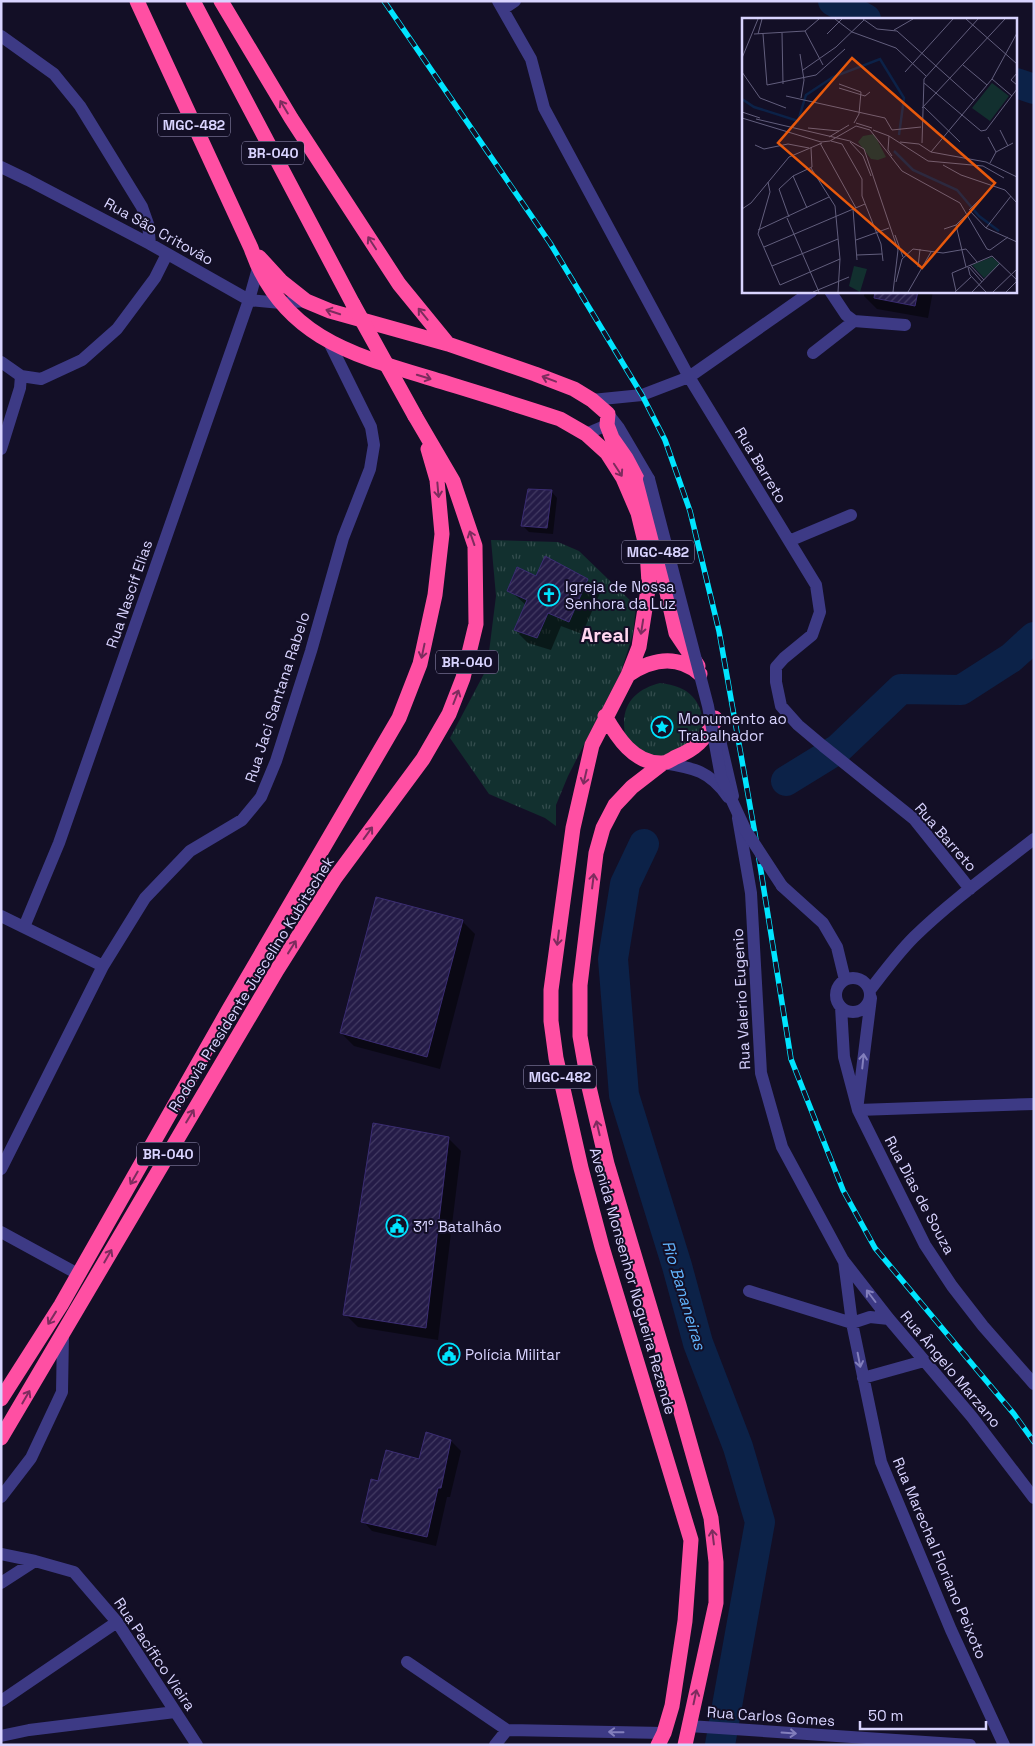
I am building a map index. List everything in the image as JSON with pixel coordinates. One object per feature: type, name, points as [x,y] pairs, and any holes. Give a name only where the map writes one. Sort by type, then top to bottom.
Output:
[{"type":"highway","name":"MGC-482","points":[[137,1],[251,248],[258,268],[281,303],[303,324],[329,342],[375,362],[552,416],[586,434]]},
{"type":"highway","name":"Rodovia Presidente Juscelino Kubitschek","points":[[1,1438],[276,970],[335,878],[423,759],[449,714],[463,678],[476,624],[475,546],[453,480],[418,421],[354,304],[193,1]]},
{"type":"highway","points":[[221,1],[291,118],[399,284],[448,344]]},
{"type":"highway","name":"MGC-482","points":[[251,248],[282,282],[306,301],[330,311],[448,344],[574,389],[592,400],[607,419],[612,438],[626,458],[645,494],[676,632],[707,680],[715,721],[697,746],[663,763]]},
{"type":"highway","points":[[375,362],[370,354],[369,345],[377,330],[385,326]]},
{"type":"highway","name":"Rodovia Presidente Juscelino Kubitschek","points":[[1,1399],[78,1274],[398,718],[410,692],[420,664],[435,595],[442,534],[437,480],[418,421]]},
{"type":"highway","name":"Avenida Monsenhor Nogueira Rezende","points":[[586,434],[607,453],[623,478],[638,513],[647,550],[649,583],[639,647],[628,675],[592,744],[573,828],[552,990],[551,1022],[556,1058],[581,1168],[602,1247],[691,1540],[685,1621],[672,1706],[664,1741]]},
{"type":"highway","points":[[628,675],[642,665],[659,661],[677,662],[694,669],[707,680]]},
{"type":"highway","points":[[605,716],[617,737],[630,751],[647,761],[663,763]]},
{"type":"highway","name":"Avenida Monsenhor Nogueira Rezende","points":[[663,763],[632,787],[615,805],[603,828],[596,853],[580,985],[580,1036],[589,1087],[607,1164],[711,1518],[716,1562],[716,1602],[696,1727],[685,1745]]},
{"type":"highway","points":[[581,1168],[607,1164]]},
{"type":"highway","points":[[653,1412],[679,1405]]},
{"type":"street","points":[[501,5],[515,1]]},
{"type":"street","name":"Rua Barreto","points":[[501,5],[531,59],[544,108],[689,378],[816,585],[820,612],[812,635],[776,667],[776,682],[781,706],[798,725],[822,746],[914,820],[970,889]]},
{"type":"street","points":[[1,36],[54,74],[80,106],[142,207],[148,224],[150,244]]},
{"type":"street","name":"Rua São Critovão","points":[[1,167],[150,244],[249,300],[281,303],[306,301]]},
{"type":"street","points":[[1,362],[21,376],[40,379],[82,360],[117,330],[155,278],[167,254]]},
{"type":"street","name":"Rua Nascif Elias","points":[[24,927],[59,842],[249,300],[258,268]]},
{"type":"street","points":[[592,400],[642,395],[689,378],[811,292]]},
{"type":"street","points":[[831,292],[846,315],[854,321],[905,325]]},
{"type":"street","points":[[813,353],[854,321]]},
{"type":"street","name":"Rua Jaci Santana Rabelo","points":[[1,1169],[103,966],[145,898],[190,851],[242,820],[261,797],[276,761],[344,538],[370,469],[374,445],[371,427],[329,342]]},
{"type":"street","points":[[1,449],[20,388],[21,376]]},
{"type":"street","points":[[586,434],[607,419],[630,448],[649,478],[708,706],[722,777],[746,831],[782,886],[823,923],[837,947],[845,980]]},
{"type":"street","points":[[788,541],[851,515]]},
{"type":"street","name":"Rua Valerio Eugenio","points":[[715,721],[736,809],[751,893],[761,1073],[782,1147],[843,1260]]},
{"type":"street","name":"Rua Valerio Eugenio","points":[[663,763],[694,768],[708,776],[722,789],[736,809]]},
{"type":"street","points":[[1034,839],[944,910],[914,938],[870,994],[868,1005],[862,1010],[855,1013],[847,1012],[841,1007],[836,993],[839,985],[845,980],[852,978],[860,979],[866,983],[870,994],[858,1110],[1034,1104]]},
{"type":"street","points":[[1,916],[103,966]]},
{"type":"street","name":"Rua Dias de Souza","points":[[841,1007],[844,1058],[858,1110],[925,1245],[952,1286],[983,1326],[1034,1384]]},
{"type":"street","points":[[1,1232],[78,1274]]},
{"type":"street","name":"Rua Ângelo Marzano","points":[[843,1260],[889,1319],[972,1417],[1034,1498]]},
{"type":"street","name":"Rua Marechal Floriano Peixoto","points":[[843,1260],[852,1323],[881,1462],[951,1630],[1004,1745]]},
{"type":"street","points":[[749,1291],[852,1323],[870,1317],[889,1319]]},
{"type":"street","points":[[1,1497],[31,1458],[62,1392],[63,1334]]},
{"type":"street","points":[[863,1378],[924,1361]]},
{"type":"street","name":"Rua Pacífico Vieira","points":[[1,1554],[74,1572],[117,1622],[197,1745]]},
{"type":"street","points":[[1,1584],[35,1561]]},
{"type":"street","points":[[1,1701],[117,1622]]},
{"type":"street","points":[[407,1662],[507,1730],[664,1741]]},
{"type":"street","points":[[1,1736],[29,1730],[175,1712]]},
{"type":"street","name":"Rua Carlos Gomes","points":[[696,1727],[970,1745]]},
{"type":"street","points":[[495,1745],[507,1730]]},
{"type":"green space","points":[[491,540],[558,542],[579,551],[636,606],[633,634],[621,672],[568,776],[556,805],[556,826],[545,818],[489,794],[450,738],[487,668],[496,596]]},
{"type":"green space","points":[[660,683],[680,688],[694,698],[701,713],[703,734],[660,764],[628,742],[624,723],[627,708],[634,696],[646,688]]},
{"type":"building","points":[[875,292],[918,292],[915,306],[874,298]]},
{"type":"building","points":[[528,489],[552,490],[547,528],[521,526]]},
{"type":"building","name":"Igreja de Nossa Senhora da Luz","points":[[545,556],[588,579],[569,622],[548,613],[537,638],[514,630],[527,600],[507,591],[517,567],[536,576]]},
{"type":"building","points":[[376,897],[463,920],[427,1057],[340,1033]]},
{"type":"building","name":"31° Batalhão","points":[[373,1123],[449,1137],[426,1328],[343,1315]]},
{"type":"building","points":[[426,1432],[451,1440],[441,1488],[438,1488],[427,1537],[361,1522],[371,1479],[378,1481],[386,1450],[419,1459]]},
{"type":"waterway","points":[[833,1],[864,18]]},
{"type":"waterway","points":[[1018,84],[1034,89]]},
{"type":"waterway","points":[[786,781],[838,749],[901,689],[961,690],[1011,658],[1034,637]]},
{"type":"waterway","name":"Rio Bananeiras","points":[[644,844],[625,884],[613,959],[624,1095],[677,1266],[698,1343],[738,1447],[760,1522],[720,1745]]},
{"type":"railway","points":[[384,1],[550,243],[642,395],[665,440],[690,511],[719,631],[755,834],[791,1059],[843,1190],[875,1248],[1014,1414],[1034,1442]]},
{"type":"place","name":"Igreja de Nossa Senhora da Luz","points":[[549,595]]},
{"type":"place","name":"Monumento ao Trabalhador","points":[[662,727]]},
{"type":"place","name":"31° Batalhão","points":[[397,1226]]},
{"type":"place","name":"Polícia Militar","points":[[449,1354]]},
{"type":"district","name":"Areal","points":[[605,635]]}]
